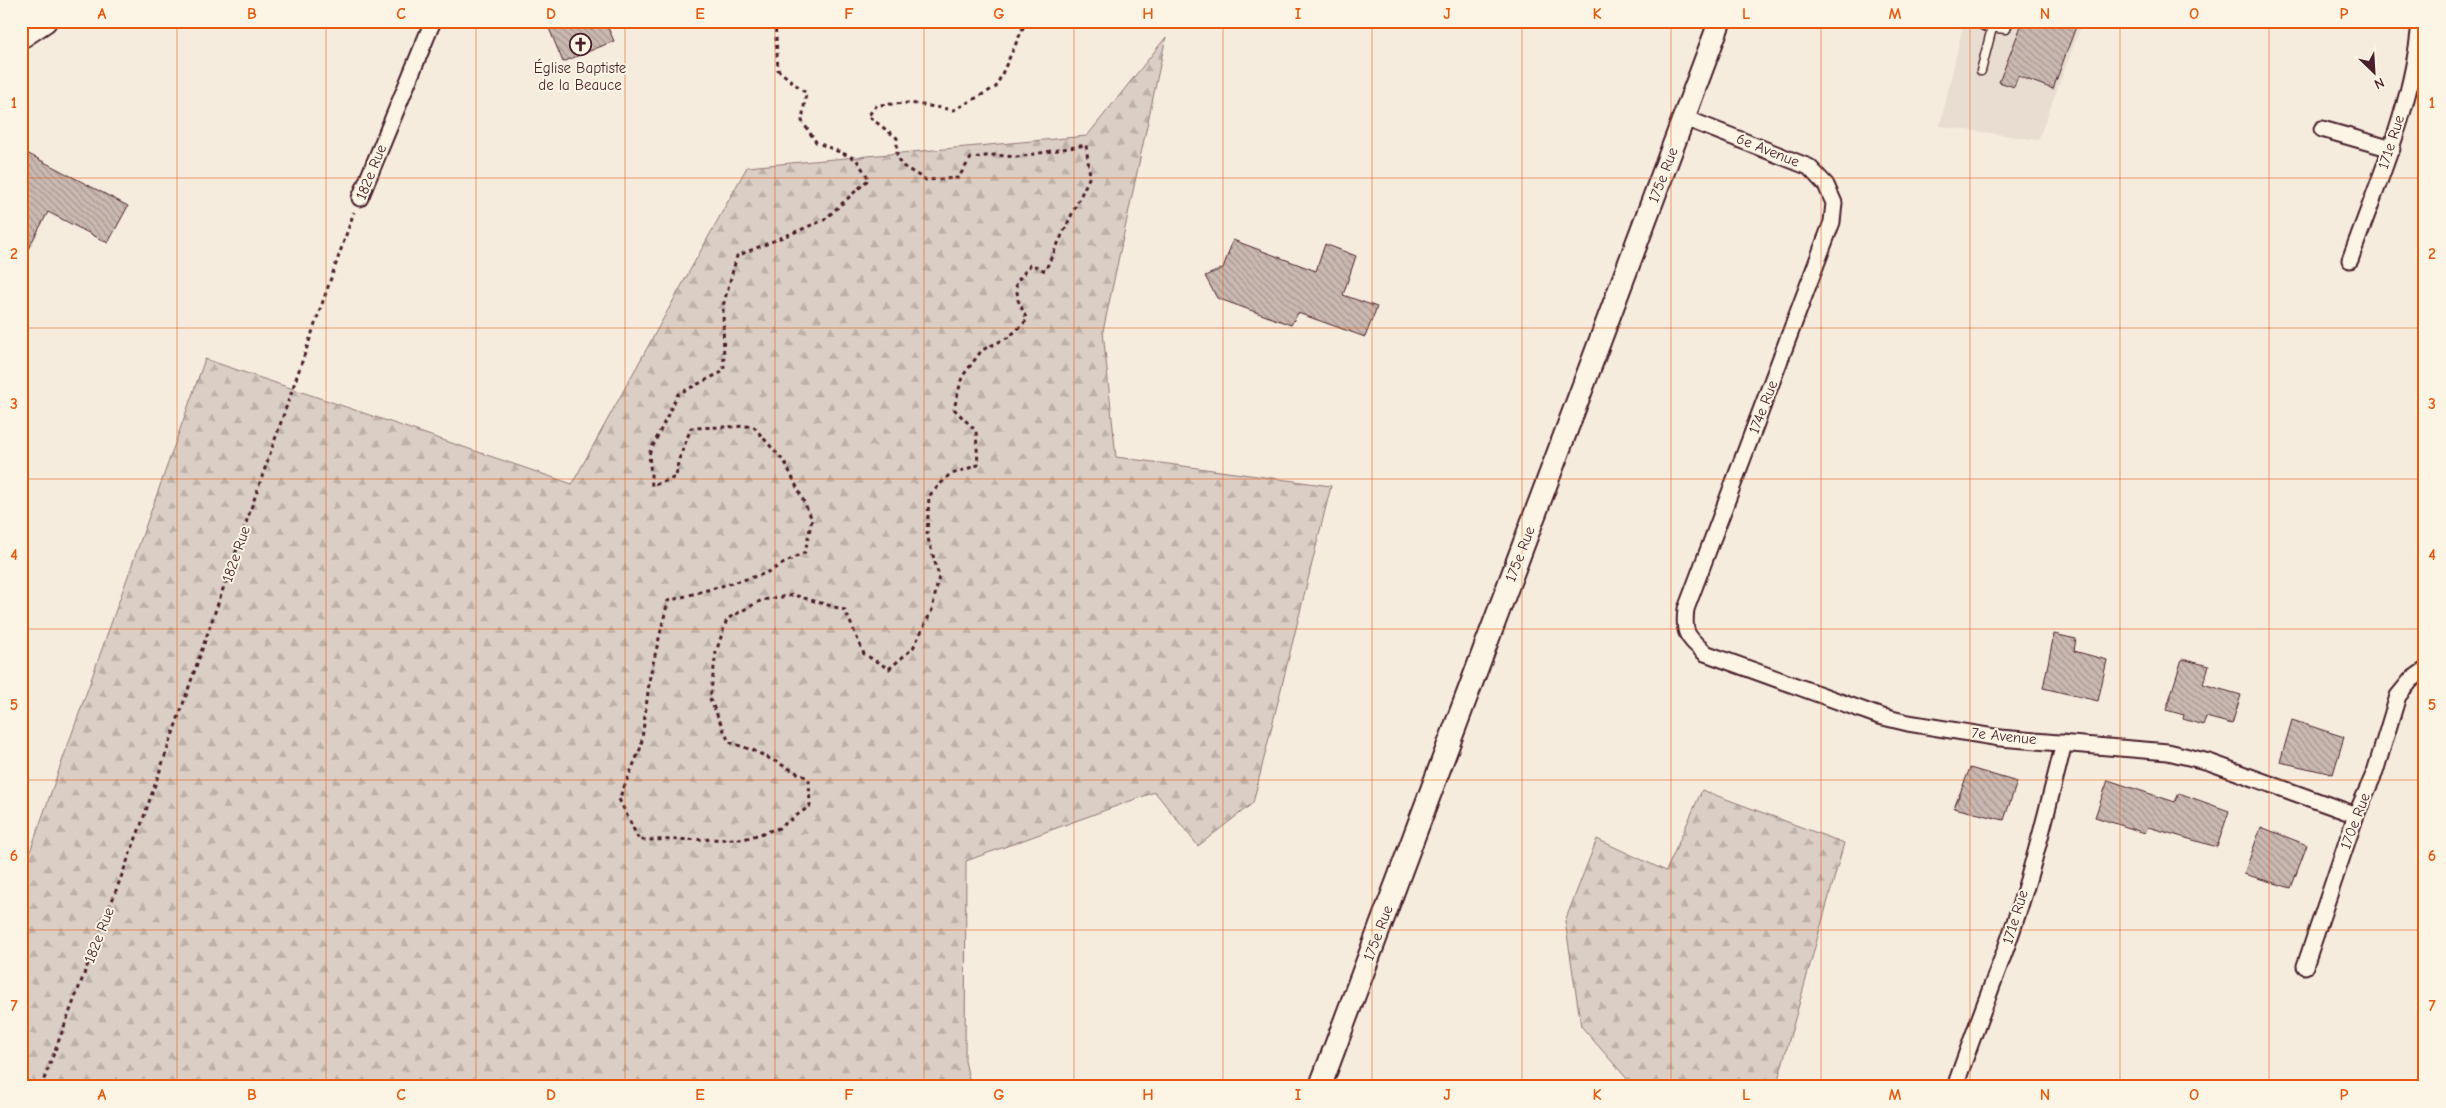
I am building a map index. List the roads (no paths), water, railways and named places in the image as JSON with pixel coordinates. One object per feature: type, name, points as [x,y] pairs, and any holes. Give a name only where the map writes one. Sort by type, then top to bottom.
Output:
[{"type":"main road","points":[[21,37],[46,21]]},
{"type":"street","name":"182e Rue","points":[[360,198],[433,21]]},
{"type":"street","name":"175e Rue","points":[[1320,1087],[1720,21]]},
{"type":"street","name":"171e Rue","points":[[2350,260],[2392,149],[2418,47],[2420,21]]},
{"type":"street","name":"6e Avenue","points":[[1685,118],[1809,167],[1826,185],[1834,203]]},
{"type":"street","points":[[2322,130],[2392,149]]},
{"type":"street","name":"174e Rue","points":[[1686,609],[1832,222],[1834,203]]},
{"type":"street","name":"7e Avenue","points":[[1686,609],[1684,627],[1692,641],[1705,652],[1879,716],[1908,723],[2000,738],[2168,752],[2209,762],[2356,815]]},
{"type":"street","name":"170e Rue","points":[[2305,966],[2356,815],[2375,772],[2398,696],[2411,680],[2425,670]]},
{"type":"street","name":"171e Rue","points":[[1955,1087],[1977,1021],[2006,946],[2046,816],[2064,743]]},
{"type":"lane","points":[[1974,21],[1992,28],[2006,29],[2009,21]]},
{"type":"lane","points":[[1981,72],[1992,28]]},
{"type":"place","name":"Église Baptiste de la Beauce","points":[[580,45]]}]
